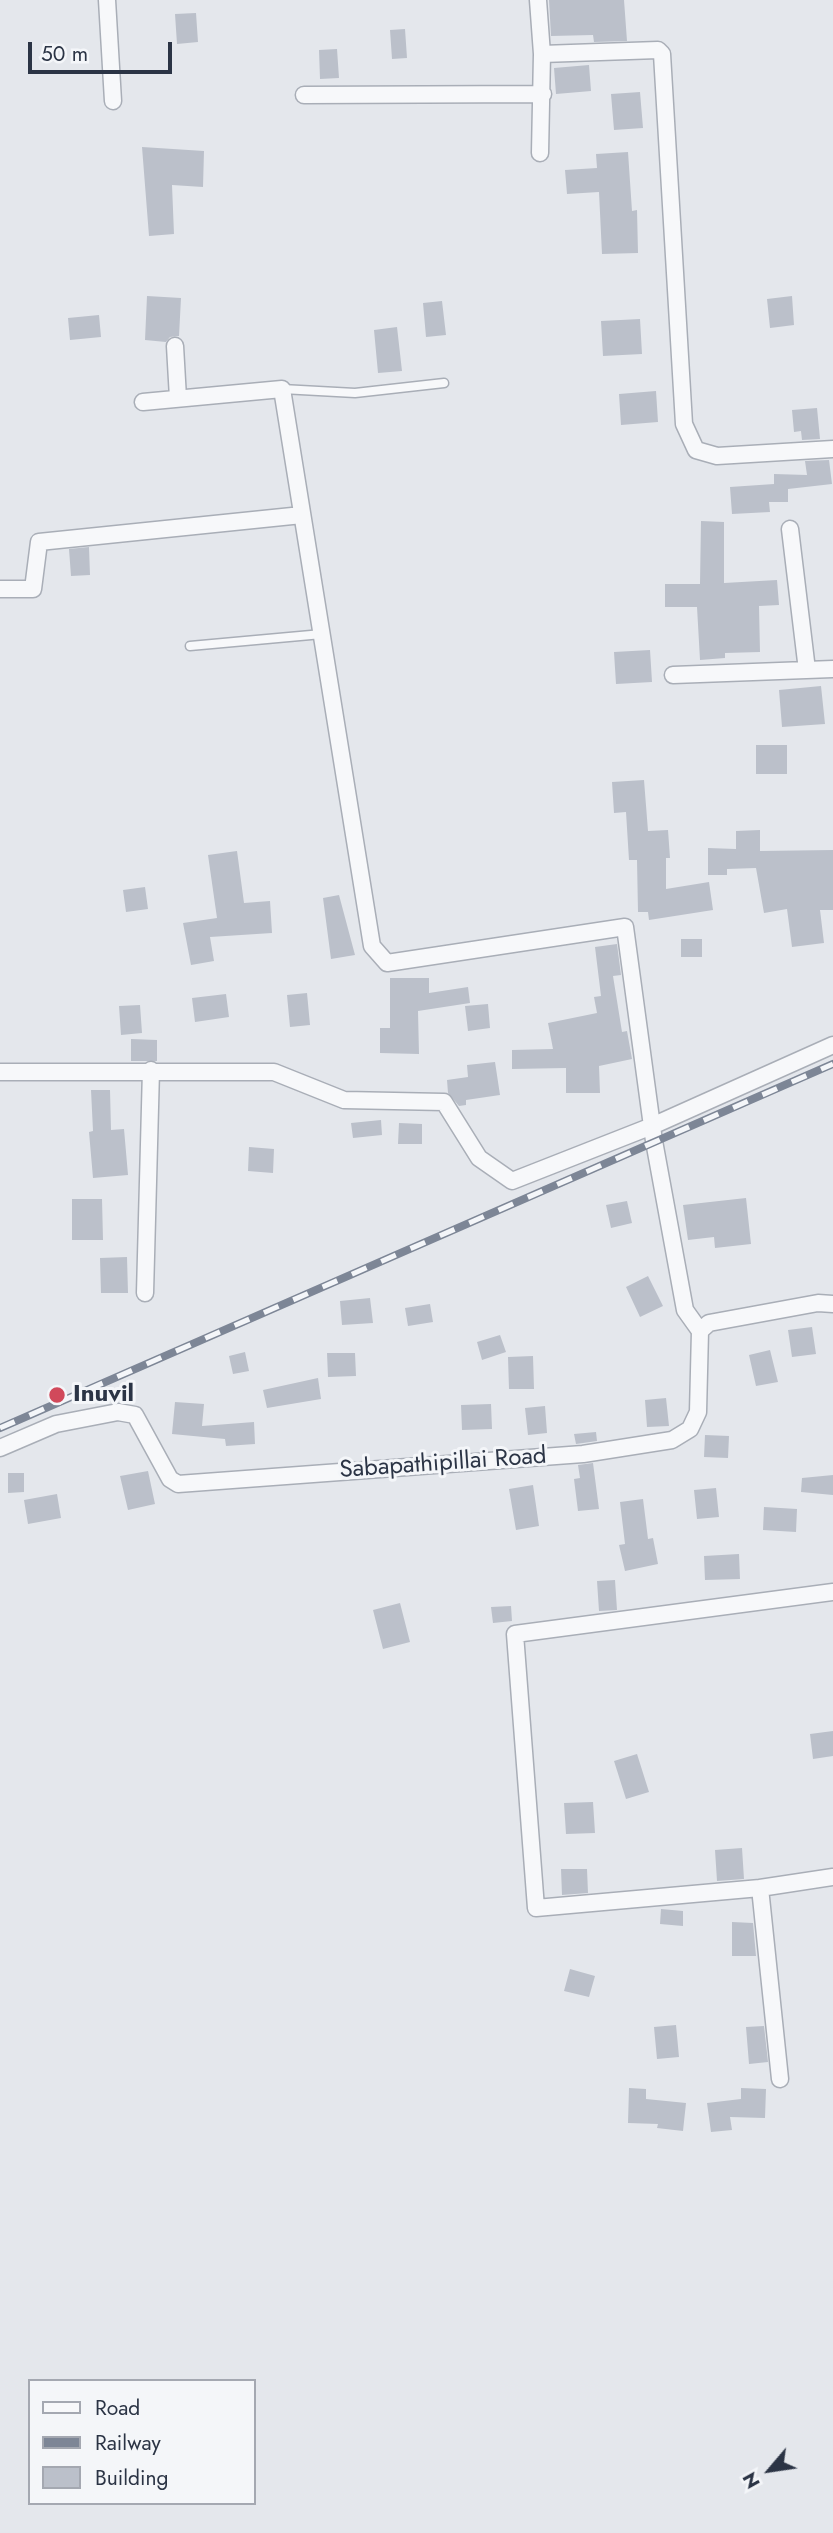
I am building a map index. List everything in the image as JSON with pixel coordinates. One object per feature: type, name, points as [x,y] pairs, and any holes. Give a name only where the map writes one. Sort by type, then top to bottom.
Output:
[{"type":"street","points":[[107,0],[113,101]]},
{"type":"street","points":[[538,0],[542,54],[540,153]]},
{"type":"street","points":[[542,54],[658,50],[662,54],[684,424],[696,450],[717,456],[833,449]]},
{"type":"street","points":[[304,95],[542,94]]},
{"type":"street","points":[[174,345],[178,398]]},
{"type":"street","points":[[143,402],[282,389],[372,946],[387,963],[625,927],[652,1126],[685,1310],[700,1331],[709,1324],[818,1303],[833,1304]]},
{"type":"street","points":[[0,589],[33,590],[39,542],[302,515]]},
{"type":"street","points":[[790,529],[807,670]]},
{"type":"street","points":[[673,675],[833,669]]},
{"type":"street","points":[[0,1072],[274,1072],[344,1100],[444,1102],[479,1158],[512,1181],[652,1126],[833,1045]]},
{"type":"street","points":[[145,1293],[151,1070]]},
{"type":"street","name":"Sabapathipillai Road","points":[[0,1448],[56,1424],[118,1412],[135,1415],[170,1479],[178,1485],[583,1454],[672,1440],[690,1429],[698,1412],[700,1331]]},
{"type":"street","points":[[833,1592],[515,1634],[536,1908],[760,1888],[833,1877]]},
{"type":"street","points":[[760,1888],[780,2079]]},
{"type":"lane","points":[[282,389],[355,393],[444,383]]},
{"type":"lane","points":[[190,646],[322,634]]},
{"type":"building","points":[[549,0],[624,0],[627,41],[594,42],[593,35],[551,36]]},
{"type":"building","points":[[196,13],[198,42],[177,44],[175,14]]},
{"type":"building","points":[[405,29],[407,58],[392,59],[390,30]]},
{"type":"building","points":[[337,49],[339,78],[320,79],[319,50]]},
{"type":"building","points":[[589,65],[591,91],[556,94],[554,68]]},
{"type":"building","points":[[640,92],[643,128],[614,130],[611,94]]},
{"type":"building","points":[[142,147],[204,151],[203,187],[172,185],[174,234],[149,236]]},
{"type":"building","points":[[628,152],[632,211],[637,210],[638,253],[602,254],[599,192],[567,194],[565,170],[597,168],[596,154]]},
{"type":"building","points":[[147,296],[181,298],[179,336],[170,337],[166,342],[145,340]]},
{"type":"building","points":[[792,296],[794,325],[770,328],[767,299]]},
{"type":"building","points":[[442,301],[446,335],[426,337],[423,303]]},
{"type":"building","points":[[99,315],[101,337],[70,340],[68,318]]},
{"type":"building","points":[[640,319],[642,354],[603,356],[601,321]]},
{"type":"building","points":[[397,327],[402,371],[378,373],[374,330]]},
{"type":"building","points":[[656,391],[658,422],[621,425],[619,394]]},
{"type":"building","points":[[817,408],[820,439],[802,440],[801,431],[794,432],[792,410]]},
{"type":"building","points":[[829,460],[832,484],[788,489],[788,502],[769,502],[770,512],[732,514],[730,487],[774,484],[774,474],[807,475],[805,461]]},
{"type":"building","points":[[701,521],[724,522],[724,583],[777,580],[779,605],[759,606],[760,652],[725,653],[725,658],[700,660],[697,607],[665,607],[665,584],[700,584]]},
{"type":"building","points":[[89,547],[90,575],[71,576],[69,549]]},
{"type":"building","points":[[650,650],[652,682],[616,684],[614,652]]},
{"type":"building","points":[[821,686],[825,724],[782,727],[779,690]]},
{"type":"building","points":[[756,745],[787,745],[787,774],[756,774]]},
{"type":"building","points":[[644,780],[648,831],[668,830],[670,858],[666,858],[666,889],[709,882],[713,910],[649,920],[648,912],[638,912],[637,860],[629,860],[626,812],[614,813],[612,782]]},
{"type":"building","points":[[760,830],[760,851],[833,850],[833,910],[820,910],[824,943],[792,947],[787,909],[764,913],[756,868],[727,869],[727,875],[708,875],[708,848],[736,849],[736,831]]},
{"type":"building","points":[[237,851],[244,903],[270,901],[272,933],[210,937],[214,961],[191,965],[183,923],[217,918],[208,855]]},
{"type":"building","points":[[145,887],[148,909],[126,912],[123,890]]},
{"type":"building","points":[[339,895],[355,955],[331,959],[323,898]]},
{"type":"building","points":[[681,939],[702,939],[702,957],[681,957]]},
{"type":"building","points":[[617,944],[621,975],[613,976],[622,1032],[627,1031],[632,1059],[599,1066],[600,1093],[566,1093],[566,1068],[512,1069],[512,1050],[553,1049],[548,1023],[597,1013],[594,997],[601,996],[595,947]]},
{"type":"building","points":[[390,978],[429,978],[429,993],[468,987],[470,1003],[418,1011],[419,1054],[380,1053],[380,1028],[390,1028]]},
{"type":"building","points":[[307,993],[310,1025],[290,1027],[287,995]]},
{"type":"building","points":[[226,994],[229,1017],[195,1022],[192,998]]},
{"type":"building","points":[[488,1004],[490,1028],[468,1031],[465,1006]]},
{"type":"building","points":[[140,1005],[142,1033],[121,1035],[119,1006]]},
{"type":"building","points":[[131,1039],[157,1040],[157,1061],[131,1061]]},
{"type":"building","points":[[495,1062],[500,1095],[466,1100],[466,1105],[459,1106],[448,1093],[447,1080],[468,1077],[467,1065]]},
{"type":"building","points":[[91,1090],[110,1090],[111,1130],[124,1129],[128,1175],[93,1178],[89,1132],[93,1131]]},
{"type":"building","points":[[381,1120],[382,1135],[353,1138],[351,1123]]},
{"type":"building","points":[[399,1123],[422,1124],[422,1144],[398,1144]]},
{"type":"building","points":[[249,1147],[274,1149],[273,1173],[248,1171]]},
{"type":"building","points":[[746,1198],[751,1244],[715,1248],[714,1237],[688,1240],[683,1205]]},
{"type":"building","points":[[72,1199],[102,1199],[103,1240],[72,1240]]},
{"type":"building","points":[[627,1201],[632,1223],[611,1228],[606,1205]]},
{"type":"building","points":[[127,1257],[128,1293],[101,1293],[100,1258]]},
{"type":"building","points":[[648,1276],[663,1306],[640,1317],[626,1287]]},
{"type":"building","points":[[370,1298],[373,1323],[342,1325],[340,1301]]},
{"type":"building","points":[[430,1304],[433,1322],[408,1326],[405,1308]]},
{"type":"building","points":[[812,1327],[816,1354],[792,1357],[788,1330]]},
{"type":"building","points":[[500,1335],[506,1352],[482,1360],[477,1342]]},
{"type":"building","points":[[770,1350],[778,1382],[756,1386],[749,1355]]},
{"type":"building","points":[[245,1352],[249,1371],[233,1374],[229,1356]]},
{"type":"building","points":[[327,1353],[355,1353],[356,1376],[328,1377]]},
{"type":"building","points":[[533,1356],[534,1389],[509,1389],[508,1357]]},
{"type":"building","points":[[318,1378],[321,1399],[267,1408],[263,1390]]},
{"type":"building","points":[[666,1398],[669,1426],[647,1427],[645,1400]]},
{"type":"building","points":[[175,1402],[204,1404],[202,1426],[254,1422],[255,1444],[226,1446],[225,1439],[172,1434]]},
{"type":"building","points":[[491,1404],[492,1429],[462,1430],[461,1405]]},
{"type":"building","points":[[545,1406],[547,1433],[528,1435],[525,1408]]},
{"type":"building","points":[[596,1432],[597,1441],[576,1444],[574,1434]]},
{"type":"building","points":[[705,1435],[729,1436],[728,1458],[704,1457]]},
{"type":"building","points":[[593,1463],[599,1509],[578,1511],[574,1479],[580,1478],[578,1465]]},
{"type":"building","points":[[148,1471],[155,1504],[128,1510],[120,1476]]},
{"type":"building","points":[[8,1473],[24,1473],[24,1492],[8,1493]]},
{"type":"building","points":[[833,1475],[833,1495],[801,1492],[802,1478]]},
{"type":"building","points":[[533,1485],[539,1526],[516,1530],[509,1489]]},
{"type":"building","points":[[716,1488],[719,1517],[697,1519],[694,1490]]},
{"type":"building","points":[[57,1494],[61,1518],[28,1524],[24,1500]]},
{"type":"building","points":[[643,1499],[648,1539],[653,1538],[658,1564],[625,1571],[619,1545],[625,1544],[620,1502]]},
{"type":"building","points":[[764,1507],[797,1509],[796,1532],[763,1530]]},
{"type":"building","points":[[739,1554],[740,1579],[705,1580],[704,1556]]},
{"type":"building","points":[[615,1580],[617,1610],[599,1611],[597,1581]]},
{"type":"building","points":[[400,1603],[410,1642],[383,1649],[373,1610]]},
{"type":"building","points":[[511,1606],[512,1621],[493,1623],[491,1607]]},
{"type":"building","points":[[833,1731],[833,1756],[813,1759],[810,1734]]},
{"type":"building","points":[[637,1754],[649,1792],[626,1799],[614,1761]]},
{"type":"building","points":[[593,1802],[595,1833],[566,1834],[564,1803]]},
{"type":"building","points":[[742,1848],[744,1879],[717,1881],[715,1850]]},
{"type":"building","points":[[561,1869],[587,1869],[588,1893],[562,1895]]},
{"type":"building","points":[[661,1909],[683,1911],[683,1926],[660,1924]]},
{"type":"building","points":[[732,1922],[753,1923],[756,1956],[732,1956]]},
{"type":"building","points":[[570,1969],[595,1976],[589,1997],[564,1991]]},
{"type":"building","points":[[676,2025],[679,2057],[657,2059],[654,2027]]},
{"type":"building","points":[[764,2026],[768,2062],[749,2064],[746,2027]]},
{"type":"building","points":[[629,2088],[646,2089],[646,2099],[686,2103],[683,2131],[657,2128],[658,2124],[628,2123]]},
{"type":"building","points":[[741,2088],[766,2089],[765,2118],[730,2117],[732,2130],[711,2132],[707,2103],[741,2099]]},
{"type":"railway","points":[[0,1428],[833,1064]]},
{"type":"place","name":"Inuvil","points":[[57,1395]]}]
